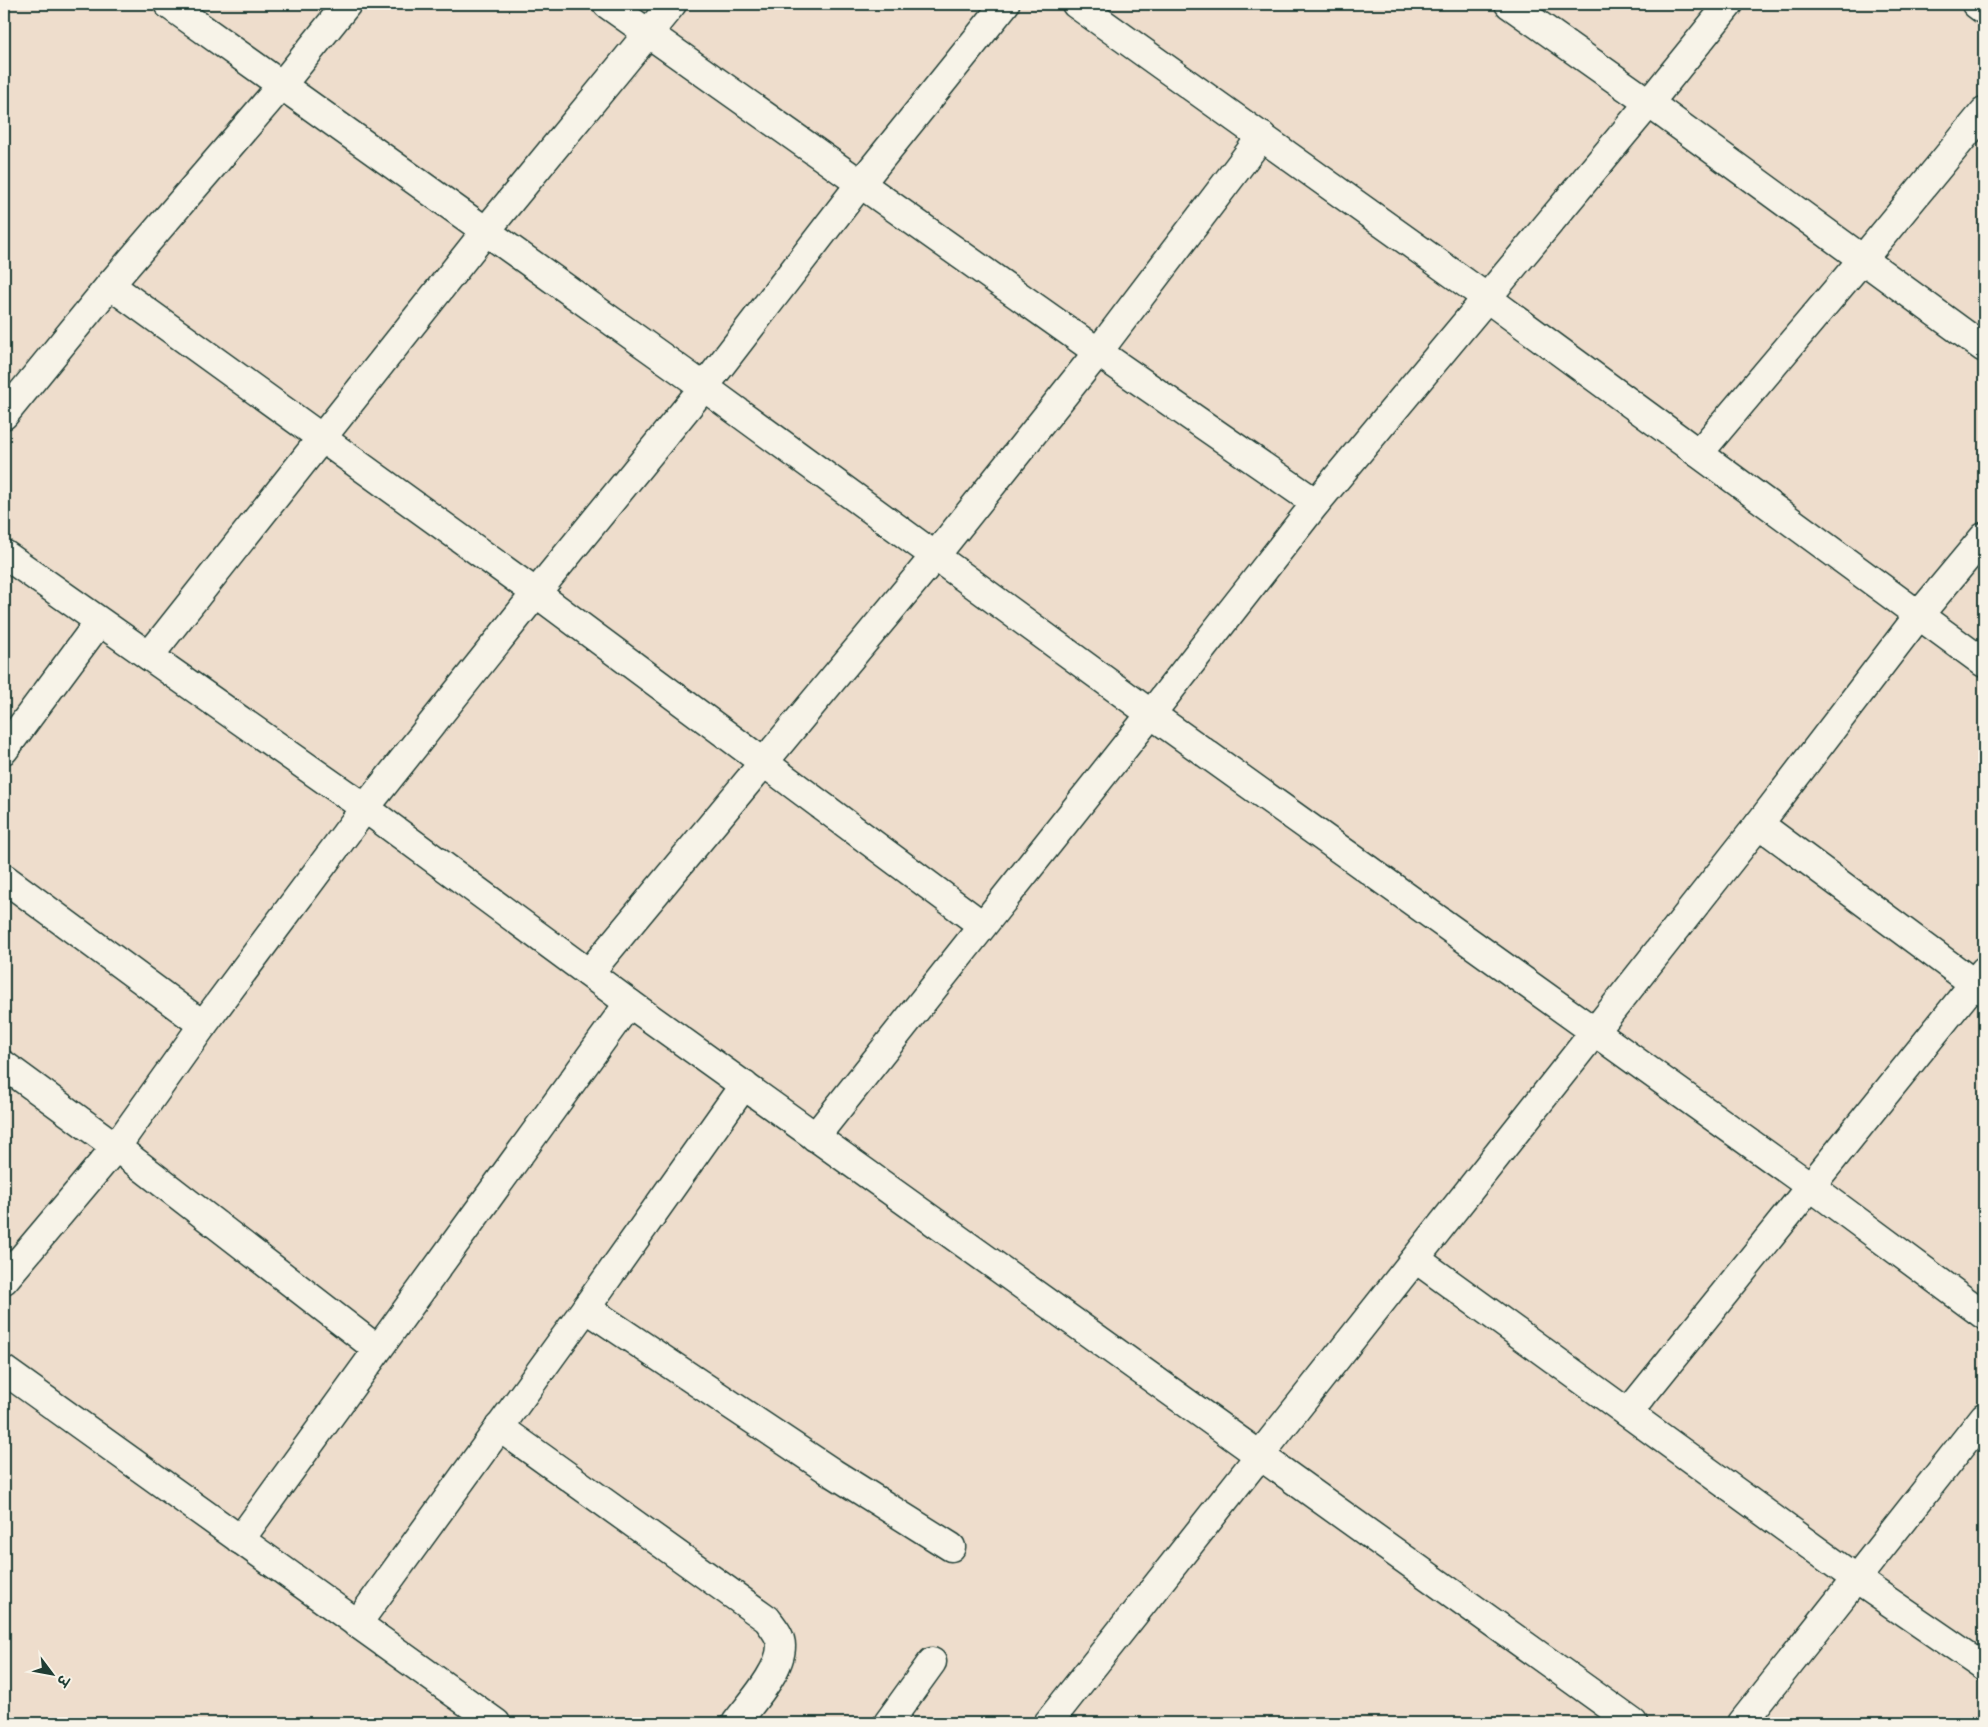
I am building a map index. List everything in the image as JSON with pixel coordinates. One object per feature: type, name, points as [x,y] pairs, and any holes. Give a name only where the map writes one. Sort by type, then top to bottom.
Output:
[{"type":"street","points":[[168,4],[704,387],[1151,714],[1810,1186],[1984,1315]]},
{"type":"street","points":[[4,415],[110,285],[281,86],[347,4]]},
{"type":"street","points":[[607,4],[1098,352],[1316,503]]},
{"type":"street","points":[[149,656],[321,437],[672,4]]},
{"type":"street","points":[[4,1280],[116,1147],[203,1025],[365,808],[704,387],[861,183],[1005,4]]},
{"type":"street","points":[[1076,4],[1487,298],[1984,663]]},
{"type":"street","points":[[1509,4],[1649,103],[1984,348]]},
{"type":"street","points":[[815,1137],[1316,503],[1649,103],[1728,4]]},
{"type":"street","points":[[1976,4],[1984,10]]},
{"type":"street","points":[[1699,452],[1862,260],[1984,112]]},
{"type":"street","points":[[588,972],[935,556],[1098,352],[1262,136]]},
{"type":"street","points":[[110,285],[536,594],[982,925]]},
{"type":"street","points":[[1048,1723],[1759,824],[1919,616],[1984,537]]},
{"type":"street","points":[[4,554],[98,622],[365,808],[744,1086],[1633,1723]]},
{"type":"street","points":[[4,750],[98,622]]},
{"type":"street","points":[[1628,1413],[1810,1186],[1981,981],[1759,824]]},
{"type":"street","points":[[4,878],[203,1025]]},
{"type":"street","points":[[240,1540],[629,1003]]},
{"type":"street","points":[[4,1064],[116,1147],[377,1349]]},
{"type":"street","points":[[357,1624],[744,1086]]},
{"type":"street","points":[[1416,1259],[1856,1579],[1984,1666]]},
{"type":"street","points":[[586,1308],[833,1473],[951,1547]]},
{"type":"street","points":[[4,1370],[496,1723]]},
{"type":"street","points":[[1742,1723],[1984,1417]]},
{"type":"street","points":[[499,1427],[767,1619],[776,1630],[781,1645],[779,1660],[770,1678],[736,1723]]},
{"type":"street","points":[[888,1723],[932,1662]]}]
